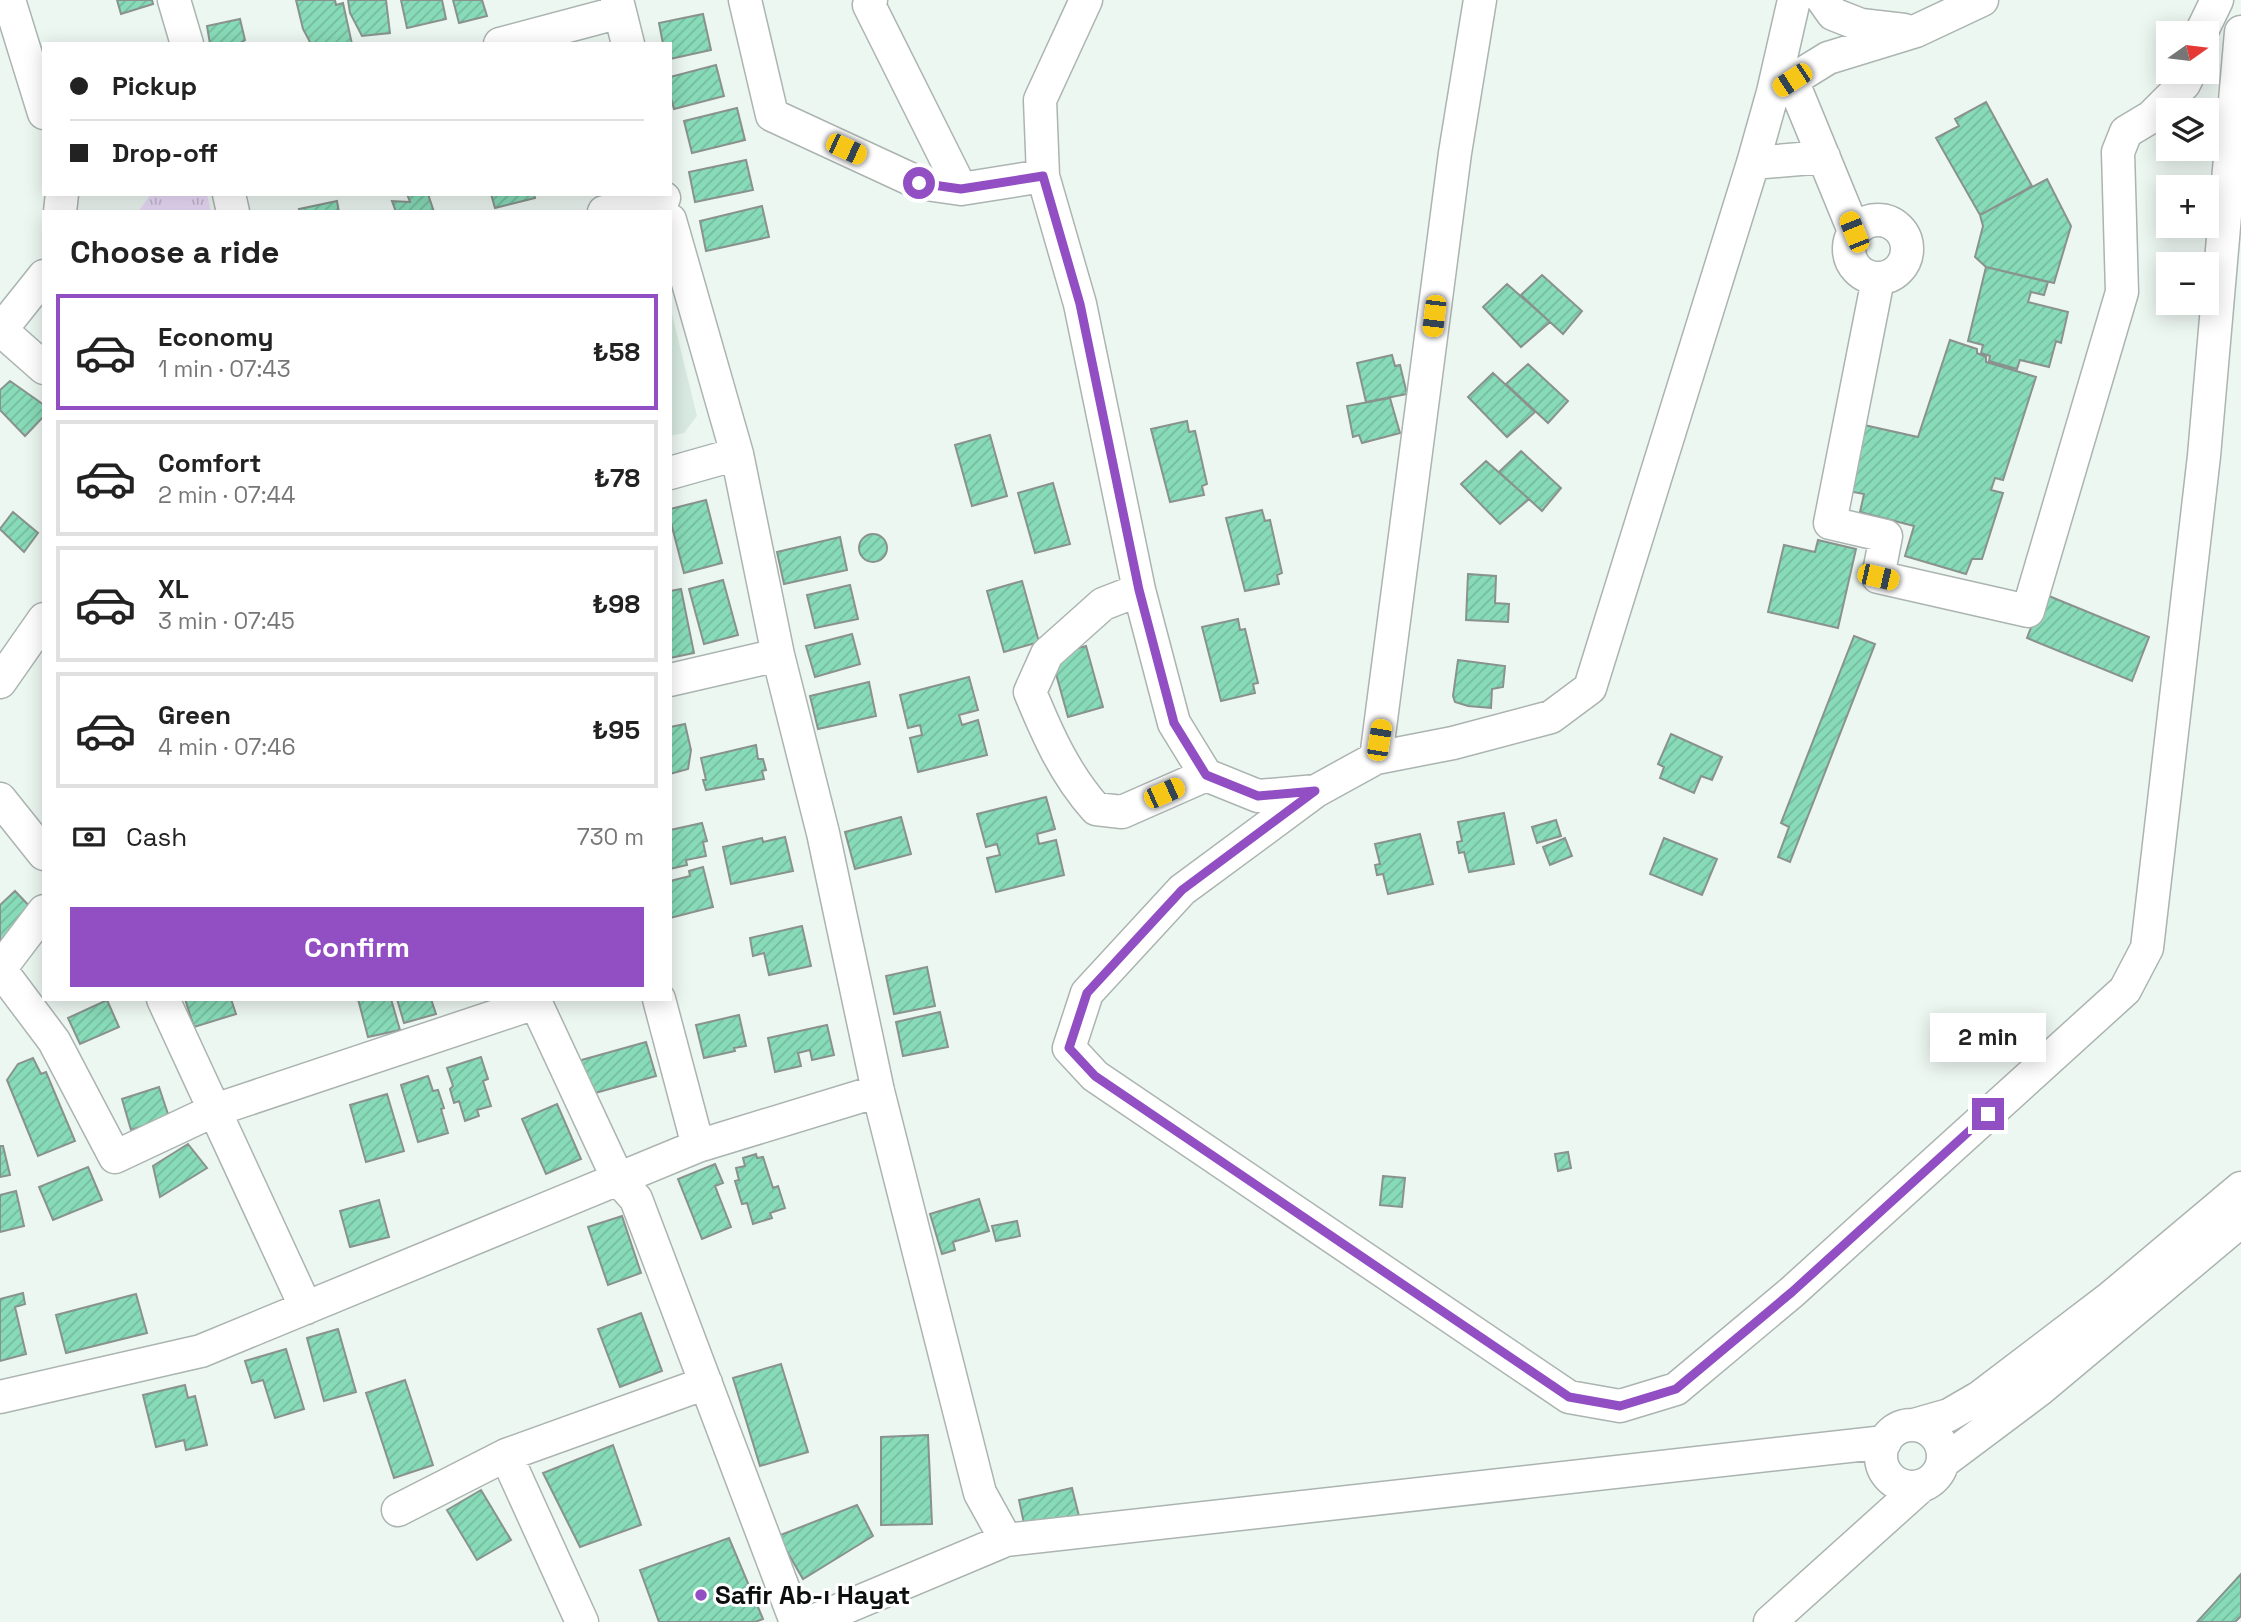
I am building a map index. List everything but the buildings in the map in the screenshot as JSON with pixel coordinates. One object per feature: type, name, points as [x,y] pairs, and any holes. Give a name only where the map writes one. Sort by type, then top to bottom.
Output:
[{"type":"street","points":[[9,0],[42,107]]},
{"type":"street","points":[[174,0],[186,42]]},
{"type":"street","points":[[871,0],[869,5],[961,189]]},
{"type":"street","points":[[1086,0],[1040,100],[1043,176],[1080,304],[1139,590],[1174,723],[1206,775],[1258,796],[1315,791]]},
{"type":"street","points":[[1376,758],[1455,153],[1480,0]]},
{"type":"street","points":[[1794,0],[1782,86],[1753,163],[1590,688],[1551,717],[1453,743],[1376,758],[1315,791],[1182,890],[1087,993],[1069,1048],[1095,1076],[1569,1397],[1620,1406],[1676,1389],[1792,1292],[2125,990],[2147,948],[2204,456],[2241,32]]},
{"type":"street","points":[[1823,0],[1833,14],[1861,25],[1916,31]]},
{"type":"street","points":[[1782,86],[1828,58],[1916,31],[1982,0]]},
{"type":"street","points":[[2207,21],[2217,0]]},
{"type":"street","points":[[2238,0],[2241,12]]},
{"type":"street","points":[[506,42],[619,6],[628,42]]},
{"type":"street","points":[[752,7],[772,116],[919,183],[961,189],[1043,176]]},
{"type":"street","points":[[1878,279],[1830,523],[1886,536],[1878,577],[2028,611],[2122,292],[2118,152],[2126,132],[2151,117],[2184,84]]},
{"type":"street","points":[[1782,86],[1824,157],[1854,232]]},
{"type":"street","points":[[1753,163],[1824,157]]},
{"type":"street","points":[[625,210],[666,206]]},
{"type":"street","points":[[1877,219],[1890,221],[1901,229],[1907,241],[1907,255],[1902,267],[1891,276],[1878,279],[1858,271],[1849,252],[1849,241],[1854,232],[1864,222],[1877,219]]},
{"type":"street","points":[[672,227],[737,454],[778,655],[823,833],[878,1091],[980,1493],[1006,1540]]},
{"type":"street","points":[[42,279],[1,331],[42,366]]},
{"type":"street","points":[[672,472],[737,454]]},
{"type":"street","points":[[1139,590],[1103,604],[1047,654],[1030,692],[1049,739],[1077,787],[1096,809],[1122,812],[1206,775]]},
{"type":"street","points":[[0,682],[42,622]]},
{"type":"street","points":[[672,680],[778,655]]},
{"type":"street","points":[[0,799],[42,852]]},
{"type":"street","points":[[42,914],[0,969],[54,1041],[116,1157],[215,1110],[535,1001],[618,1179],[636,1199],[796,1622]]},
{"type":"street","points":[[164,1001],[306,1308]]},
{"type":"street","points":[[660,1001],[698,1146]]},
{"type":"street","points":[[0,1397],[201,1351],[698,1146],[878,1091]]},
{"type":"street","points":[[1920,1487],[1900,1485],[1885,1471],[1882,1451],[1885,1442],[1897,1429],[1949,1415],[1980,1397],[2110,1298],[2241,1188]]},
{"type":"street","points":[[1943,1462],[2039,1390],[2241,1222]]},
{"type":"street","points":[[398,1510],[506,1455],[706,1383]]},
{"type":"street","points":[[1770,1622],[1920,1487],[1935,1478],[1943,1462],[1940,1441],[1934,1433],[1914,1425]]},
{"type":"street","points":[[811,1622],[1006,1540],[1885,1442]]},
{"type":"street","points":[[506,1455],[582,1622]]},
{"type":"shaded area","points":[[672,314],[697,416],[684,433],[672,436]]},
{"type":"green space","points":[[150,196],[207,196],[211,210],[139,210]]},
{"type":"place","name":"Safir Ab-ı Hayat","points":[[701,1595]]},
{"type":"route","points":[[919,183],[961,189],[1043,176],[1080,304],[1139,590],[1174,723],[1206,775],[1258,796],[1315,791],[1182,890],[1087,993],[1069,1048],[1095,1076],[1569,1397],[1620,1406],[1676,1389],[1792,1292],[1988,1114]]}]
